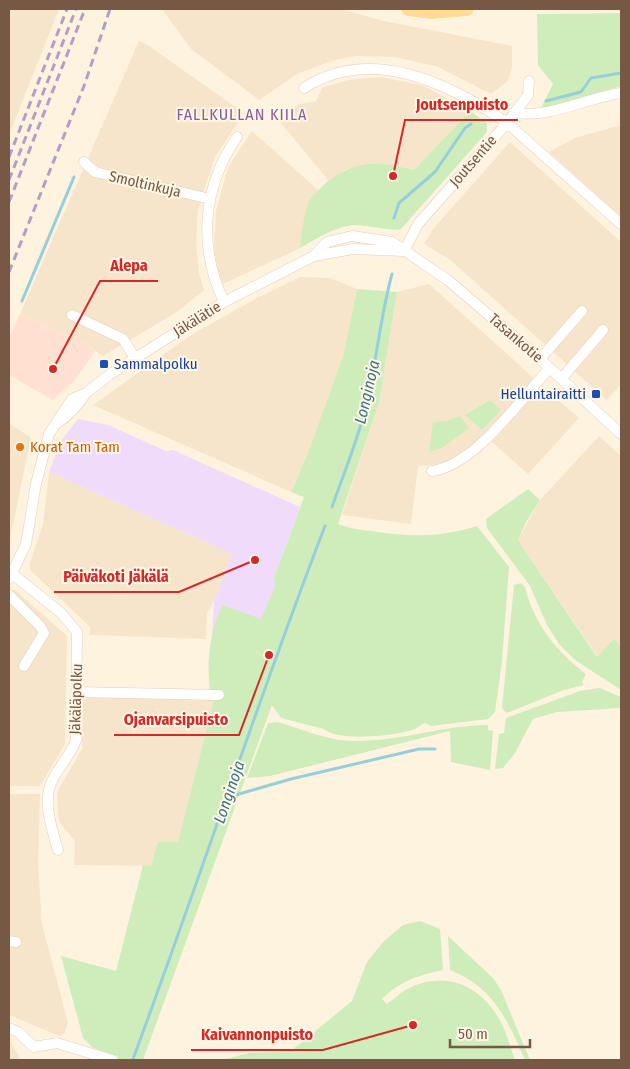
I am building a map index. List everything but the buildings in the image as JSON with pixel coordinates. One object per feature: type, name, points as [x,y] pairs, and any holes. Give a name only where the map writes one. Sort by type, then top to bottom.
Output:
[{"type":"main road","points":[[408,9],[467,9]]},
{"type":"street","points":[[304,88],[315,80],[346,72],[364,70],[400,72],[440,83],[507,123],[528,95],[529,81]]},
{"type":"street","points":[[516,113],[538,113],[621,93]]},
{"type":"street","name":"Joutsentie","points":[[404,251],[418,224],[507,123],[621,224]]},
{"type":"street","points":[[224,302],[211,268],[207,251],[206,220],[210,199],[224,160],[237,137]]},
{"type":"street","name":"Smoltinkuja","points":[[84,162],[113,182],[210,199]]},
{"type":"street","name":"Jäkälätie","points":[[10,574],[26,544],[45,444],[62,411],[72,399],[86,393],[135,358],[224,302],[314,256],[327,242],[352,236],[392,242],[404,251]]},
{"type":"street","name":"Tasankotie","points":[[404,251],[416,257],[449,281],[562,378],[621,434]]},
{"type":"street","points":[[540,359],[582,311]]},
{"type":"street","points":[[72,316],[122,339],[135,358]]},
{"type":"street","points":[[562,378],[603,330]]},
{"type":"street","points":[[432,471],[453,464],[474,452],[550,368]]},
{"type":"street","name":"Jäkäläpolku","points":[[10,574],[61,613],[77,632],[76,740],[73,749],[52,781],[49,792],[49,818],[58,850]]},
{"type":"street","points":[[9,594],[40,626],[44,633],[24,666]]},
{"type":"street","points":[[77,692],[219,695]]},
{"type":"street","points":[[9,1028],[18,1032],[34,1047],[57,1043],[112,1060]]},
{"type":"shaded area","points":[[9,9],[59,9],[9,135]]},
{"type":"shaded area","points":[[162,9],[341,9],[384,21],[512,46],[512,67],[508,81],[491,94],[436,66],[394,57],[356,56],[335,60],[299,73],[259,100],[191,49]]},
{"type":"shaded area","points":[[139,41],[149,46],[244,113],[215,157],[198,210],[196,240],[199,273],[204,290],[177,312],[103,356],[84,343],[20,314]]},
{"type":"shaded area","points":[[380,77],[422,85],[470,111],[414,170],[394,165],[346,169],[329,181],[276,117],[300,104],[316,101],[322,88],[348,80]]},
{"type":"shaded area","points":[[621,125],[621,217],[549,152],[575,138]]},
{"type":"shaded area","points":[[252,131],[318,190],[307,208],[300,248],[223,284],[217,268],[214,245],[216,211],[228,167]]},
{"type":"shaded area","points":[[510,142],[621,242],[621,384],[607,400],[449,259],[424,244],[433,229]]},
{"type":"shaded area","points":[[300,277],[331,278],[357,289],[343,356],[308,453],[291,492],[93,405],[191,335],[257,298]]},
{"type":"shaded area","points":[[429,284],[535,379],[484,436],[456,458],[441,464],[418,466],[411,524],[342,515],[379,403],[397,292]]},
{"type":"shaded area","points":[[20,314],[84,343],[95,351],[75,380],[53,400],[9,375],[9,338]]},
{"type":"shaded area","points":[[542,386],[579,418],[528,474],[492,442]]},
{"type":"shaded area","points":[[78,419],[108,425],[166,451],[173,450],[300,507],[274,578],[275,585],[261,620],[209,691],[214,602],[232,554],[49,472],[61,441]]},
{"type":"shaded area","points":[[9,423],[31,438],[9,544]]},
{"type":"shaded area","points":[[599,436],[621,456],[621,646],[614,639],[598,657],[518,540],[540,500]]},
{"type":"shaded area","points":[[49,472],[232,554],[214,602],[207,613],[206,639],[90,635],[90,627],[30,570],[30,563],[43,524]]},
{"type":"shaded area","points":[[14,589],[67,636],[65,744],[40,786],[9,786],[9,597]]},
{"type":"shaded area","points":[[83,696],[214,700],[178,843],[151,866],[74,865],[75,841],[60,823],[57,792],[82,749]]},
{"type":"shaded area","points":[[9,794],[40,794],[38,864],[42,924],[68,1023],[64,1034],[59,1036],[9,1015]]},
{"type":"shaded area","points":[[10,1041],[21,1060],[9,1060]]},
{"type":"green space","points":[[621,13],[621,86],[540,110],[553,84],[538,65],[537,14]]},
{"type":"green space","points":[[470,111],[487,123],[487,132],[401,229],[348,226],[326,234],[300,248],[304,219],[309,202],[327,182],[348,169],[369,164],[390,165],[414,170]]},
{"type":"green space","points":[[357,289],[397,292],[379,403],[338,524],[390,534],[415,535],[440,534],[477,526],[509,567],[502,661],[495,712],[488,719],[431,726],[425,723],[406,732],[382,736],[354,737],[331,733],[324,729],[281,718],[272,705],[143,1060],[117,1060],[118,1056],[93,1048],[83,1038],[61,956],[116,971],[143,865],[151,866],[158,842],[178,842],[214,700],[209,679],[209,666],[212,638],[218,614],[223,605],[261,619],[275,585],[274,578],[304,497],[291,492],[308,453],[343,356]]},
{"type":"green space","points":[[490,400],[501,410],[482,430],[465,415]]},
{"type":"green space","points":[[460,416],[469,428],[442,448],[429,452],[433,422],[446,421]]},
{"type":"green space","points":[[528,489],[540,500],[526,522],[518,540],[597,657],[614,639],[621,646],[621,690],[575,660],[559,644],[547,625],[530,586],[487,528],[486,519]]},
{"type":"green space","points":[[521,583],[525,587],[534,613],[548,636],[556,647],[586,674],[582,682],[584,685],[564,690],[507,713],[502,708],[514,585]]},
{"type":"green space","points":[[600,688],[621,697],[621,708],[557,712],[533,719],[515,753],[503,768],[495,769],[499,734],[504,733],[506,718],[580,691]]},
{"type":"green space","points":[[278,722],[325,737],[353,741],[387,739],[454,728],[488,725],[488,730],[493,731],[490,770],[451,762],[450,731],[270,776],[247,778],[268,723]]},
{"type":"green space","points":[[420,921],[440,929],[443,970],[403,983],[382,999],[387,1004],[409,988],[435,981],[447,981],[470,989],[481,996],[498,1017],[506,1033],[515,1060],[222,1060],[249,1053],[291,1051],[352,1001],[367,962],[383,942],[403,925]]},
{"type":"green space","points":[[448,936],[493,978],[501,990],[530,1060],[525,1060],[512,1031],[497,1006],[478,986],[450,970]]},
{"type":"waterway","name":"Longinoja","points":[[546,101],[581,92],[591,78],[621,73]]},
{"type":"waterway","name":"Longinoja","points":[[394,218],[399,203],[435,172],[465,128],[471,124]]},
{"type":"waterway","points":[[22,301],[74,177]]},
{"type":"waterway","name":"Longinoja","points":[[332,507],[363,417],[392,274]]},
{"type":"waterway","name":"Longinoja","points":[[133,1059],[325,526]]},
{"type":"waterway","points":[[225,798],[291,779],[419,749],[435,749]]},
{"type":"railway","points":[[9,157],[67,9]]},
{"type":"railway","points":[[9,180],[76,9]]},
{"type":"railway","points":[[9,202],[85,9]]},
{"type":"railway","points":[[9,272],[84,86],[110,9]]},
{"type":"place","name":"Joutsenpuisto","points":[[393,176]]},
{"type":"place","name":"Sammalpolku","points":[[104,364]]},
{"type":"place","name":"Alepa","points":[[53,369]]},
{"type":"place","name":"Helluntairaitti","points":[[596,394]]},
{"type":"place","name":"Korat Tam Tam","points":[[20,447]]},
{"type":"place","name":"Päiväkoti Jäkälä","points":[[255,560]]},
{"type":"place","name":"Ojanvarsipuisto","points":[[269,655]]},
{"type":"place","name":"Kaivannonpuisto","points":[[413,1025]]},
{"type":"district","name":"FALLKULLAN KIILA","points":[[242,114]]}]
